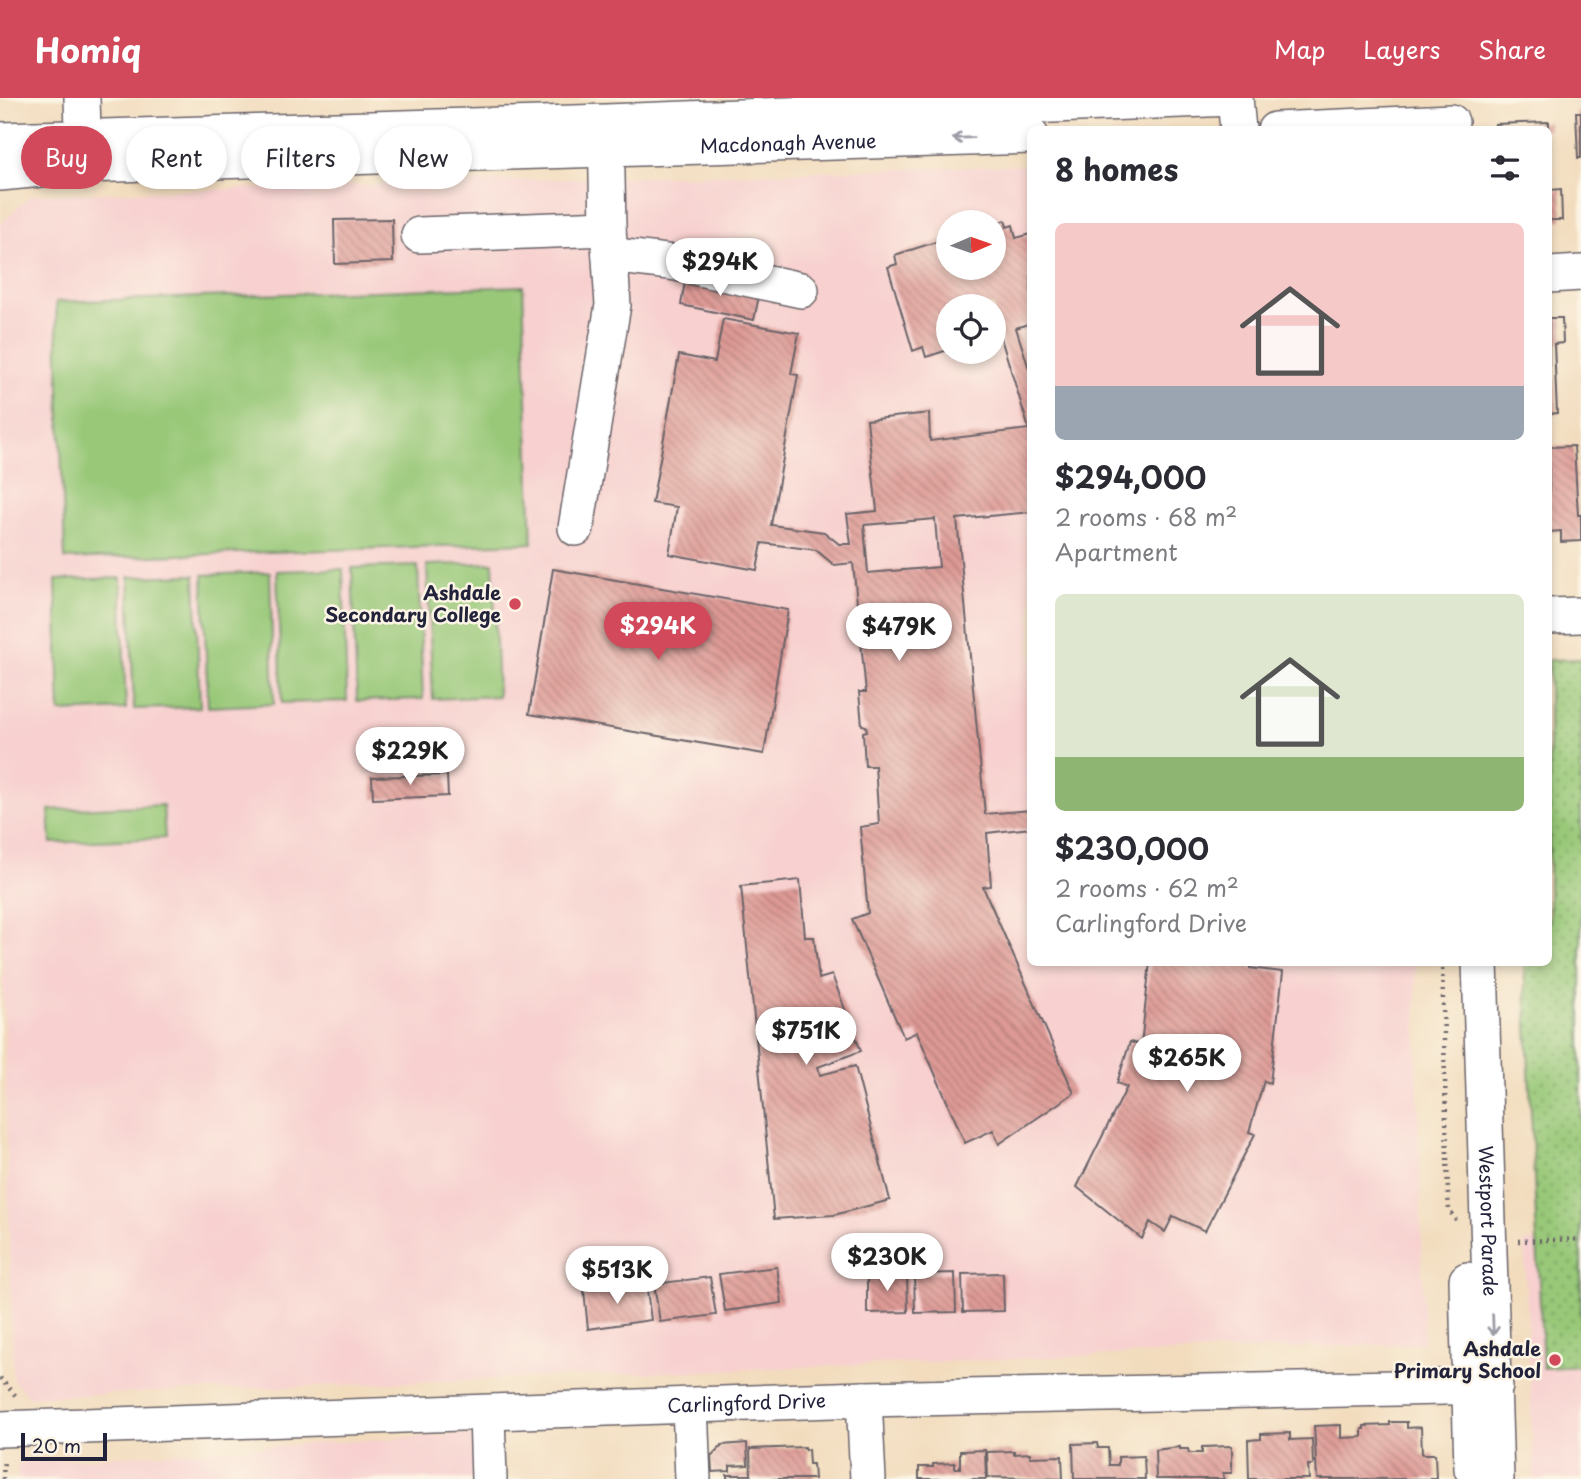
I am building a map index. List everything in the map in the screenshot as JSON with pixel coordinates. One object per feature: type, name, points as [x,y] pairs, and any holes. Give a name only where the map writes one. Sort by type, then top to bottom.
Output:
[{"type":"street","points":[[82,98],[83,126]]},
{"type":"street","points":[[1234,98],[1238,126]]},
{"type":"street","name":"Macdonagh Avenue","points":[[112,151],[1107,117],[1234,98]]},
{"type":"street","points":[[1326,126],[1441,117]]},
{"type":"street","points":[[576,528],[613,305],[606,135]]},
{"type":"street","name":"Macdonagh Avenue","points":[[606,135],[1027,136]]},
{"type":"street","name":"Macdonagh Avenue","points":[[0,140],[21,143]]},
{"type":"street","name":"Macdonagh Avenue","points":[[0,173],[21,168]]},
{"type":"street","points":[[419,235],[609,241],[676,263],[801,290]]},
{"type":"street","points":[[1552,275],[1581,273]]},
{"type":"street","points":[[1552,617],[1581,615]]},
{"type":"street","name":"Westport Parade","points":[[1460,966],[1482,1386],[1496,1479]]},
{"type":"street","name":"Westport Parade","points":[[1473,1479],[1482,1386],[1480,966]]},
{"type":"street","name":"Carlingford Drive","points":[[0,1429],[864,1399],[1482,1386]]},
{"type":"street","points":[[864,1399],[868,1479]]},
{"type":"street","points":[[690,1406],[693,1479]]},
{"type":"street","points":[[487,1413],[489,1479]]},
{"type":"path","points":[[1442,966],[1448,1210],[1457,1220],[1457,1233]]},
{"type":"path","points":[[1510,1241],[1581,1239]]},
{"type":"shaded area","name":"Ashdale Secondary College","points":[[1027,165],[1027,966],[1415,966],[1424,1343],[29,1397],[13,1380],[0,856],[0,225],[31,195],[241,189],[360,189],[360,185],[374,185],[374,189],[472,189],[472,182]]},
{"type":"shaded area","name":"Ashdale Primary School","points":[[1581,1239],[1581,1479],[1534,1479],[1524,1241]]},
{"type":"shaded area","points":[[477,1433],[479,1479],[18,1479],[17,1463]]},
{"type":"green space","points":[[523,286],[532,543],[65,559],[56,302]]},
{"type":"green space","points":[[493,563],[498,696],[433,699],[427,565]]},
{"type":"green space","points":[[418,566],[423,699],[357,701],[352,568]]},
{"type":"green space","points":[[343,569],[347,701],[282,703],[277,571]]},
{"type":"green space","points":[[270,572],[274,704],[208,707],[203,575]]},
{"type":"green space","points":[[195,575],[200,707],[134,709],[129,577]]},
{"type":"green space","points":[[121,578],[126,709],[60,712],[56,580]]},
{"type":"green space","points":[[1581,659],[1581,1366],[1543,1368],[1524,966],[1552,966],[1552,660]]},
{"type":"green space","points":[[163,805],[165,838],[51,843],[49,810]]},
{"type":"building","points":[[1576,112],[1581,112],[1581,158],[1578,158]]},
{"type":"building","points":[[1549,122],[1549,126],[1495,126]]},
{"type":"building","points":[[1561,189],[1562,220],[1552,220],[1552,190]]},
{"type":"building","points":[[392,219],[393,262],[335,264],[334,220]]},
{"type":"building","points":[[1006,224],[1007,227],[1013,225],[1016,238],[1027,235],[1027,324],[1016,328],[1027,362],[1027,423],[1006,354],[1006,294],[936,294],[936,354],[926,357],[923,347],[913,351],[888,267],[897,264],[895,255],[936,242],[936,280],[1006,280]]},
{"type":"building","points":[[686,276],[760,291],[754,320],[681,305]]},
{"type":"building","points":[[1552,318],[1562,318],[1563,343],[1554,344],[1557,413],[1552,414]]},
{"type":"building","points":[[723,319],[799,333],[791,374],[798,375],[771,525],[824,532],[839,544],[851,544],[847,514],[877,511],[867,420],[929,413],[930,441],[1027,429],[1027,512],[957,519],[985,814],[1027,810],[1027,828],[987,833],[991,886],[983,887],[1074,1093],[999,1144],[993,1130],[965,1143],[917,1032],[904,1038],[852,919],[868,913],[860,827],[879,824],[875,766],[865,766],[863,732],[867,731],[866,726],[862,725],[859,692],[866,692],[853,563],[834,565],[816,550],[762,543],[757,570],[669,554],[677,507],[652,503],[679,355],[715,362]],"holes":[[[935,519],[939,567],[868,573],[864,525]]]},
{"type":"building","points":[[1574,446],[1581,541],[1561,542],[1561,531],[1552,532],[1552,447]]},
{"type":"building","points":[[553,569],[788,610],[764,754],[529,714]]},
{"type":"building","points":[[447,775],[448,796],[373,799],[372,777]]},
{"type":"building","points":[[800,880],[805,937],[814,937],[819,979],[832,975],[861,1051],[818,1067],[820,1075],[855,1066],[890,1200],[834,1215],[774,1219],[741,886]]},
{"type":"building","points":[[1150,966],[1250,966],[1283,972],[1270,1083],[1264,1081],[1249,1132],[1255,1134],[1205,1231],[1173,1216],[1165,1232],[1150,1222],[1142,1239],[1077,1187],[1127,1087],[1117,1083],[1130,1042],[1141,1045]]},
{"type":"building","points":[[777,1267],[782,1303],[725,1311],[719,1274]]},
{"type":"building","points":[[955,1273],[956,1312],[915,1313],[914,1274]]},
{"type":"building","points":[[1003,1273],[1004,1311],[963,1312],[962,1274]]},
{"type":"building","points":[[867,1274],[907,1274],[908,1312],[867,1313]]},
{"type":"building","points":[[710,1277],[716,1315],[660,1322],[654,1284]]},
{"type":"building","points":[[646,1283],[651,1320],[588,1329],[584,1290]]},
{"type":"building","points":[[1390,1422],[1407,1422],[1407,1428],[1421,1427],[1422,1454],[1435,1454],[1436,1479],[1317,1479],[1314,1426],[1341,1425],[1341,1438],[1362,1437],[1364,1426],[1390,1425]]},
{"type":"building","points":[[1290,1433],[1290,1440],[1312,1439],[1313,1465],[1308,1465],[1309,1479],[1249,1479],[1248,1440],[1261,1439],[1261,1434]]},
{"type":"building","points":[[747,1443],[748,1465],[730,1466],[730,1471],[712,1472],[711,1456],[722,1445]]},
{"type":"building","points":[[1097,1443],[1098,1448],[1108,1448],[1109,1465],[1118,1465],[1118,1457],[1144,1456],[1145,1479],[1074,1479],[1073,1444]]},
{"type":"building","points":[[1232,1446],[1232,1473],[1223,1473],[1224,1479],[1156,1479],[1155,1450],[1180,1447],[1188,1449],[1189,1453],[1202,1453],[1202,1447]]},
{"type":"building","points":[[805,1447],[805,1450],[808,1449],[809,1464],[813,1464],[814,1479],[727,1479],[727,1475],[751,1475],[750,1449]]},
{"type":"building","points":[[985,1450],[986,1479],[919,1479],[919,1467],[955,1463],[955,1468],[960,1468],[960,1451]]},
{"type":"building","points":[[1014,1451],[1014,1454],[1030,1453],[1030,1457],[1062,1456],[1063,1479],[988,1477],[987,1452]]},
{"type":"place","name":"Ashdale Secondary College","points":[[515,604]]},
{"type":"place","name":"Ashdale Primary School","points":[[1555,1360]]}]
